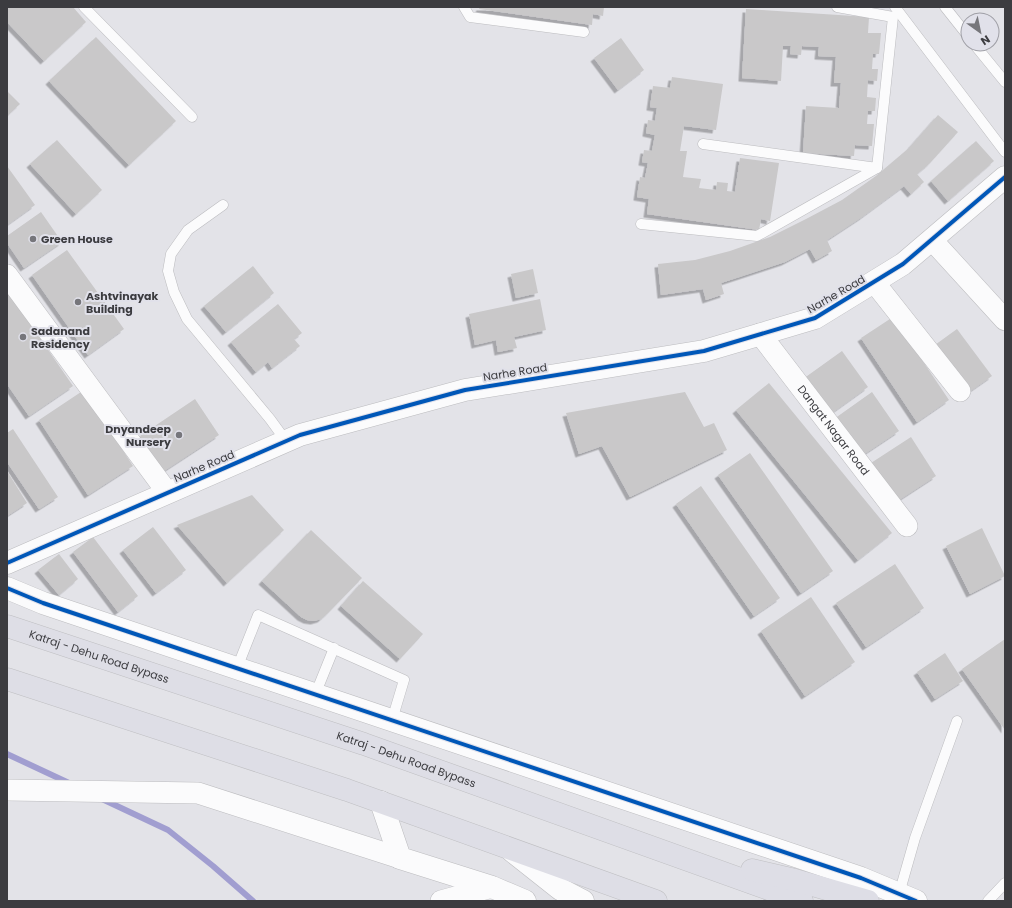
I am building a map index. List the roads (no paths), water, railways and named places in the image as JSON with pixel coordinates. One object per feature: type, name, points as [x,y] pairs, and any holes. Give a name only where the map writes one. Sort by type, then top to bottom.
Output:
[{"type":"highway","name":"Katraj - Dehu Road Bypass","points":[[7,626],[364,744],[802,901]]},
{"type":"highway","points":[[7,678],[348,790],[656,901]]},
{"type":"highway","points":[[711,868],[751,870],[795,880],[868,901]]},
{"type":"street","name":"Narhe Road","points":[[7,563],[300,435],[465,390],[704,350],[815,318],[903,264],[1005,176]]},
{"type":"street","points":[[932,240],[1005,320]]},
{"type":"street","points":[[7,275],[167,492]]},
{"type":"street","points":[[874,282],[960,392]]},
{"type":"street","name":"Dangat Nagar Road","points":[[760,334],[907,526]]},
{"type":"street","points":[[7,588],[43,603],[854,876],[908,897]]},
{"type":"street","points":[[7,790],[158,793],[198,792],[492,887],[525,901]]},
{"type":"street","points":[[381,802],[400,858]]},
{"type":"street","points":[[509,848],[560,889],[582,901]]},
{"type":"street","points":[[442,901],[492,887]]},
{"type":"lane","points":[[84,7],[192,117]]},
{"type":"lane","points":[[464,7],[470,17],[584,32]]},
{"type":"lane","points":[[837,7],[893,17],[877,168]]},
{"type":"lane","points":[[895,7],[1005,152]]},
{"type":"lane","points":[[945,7],[960,26]]},
{"type":"lane","points":[[981,52],[1005,82]]},
{"type":"lane","points":[[703,144],[877,168]]},
{"type":"lane","points":[[642,224],[757,236],[877,168]]},
{"type":"lane","points":[[223,204],[188,230],[171,254],[168,271],[174,292],[187,320],[270,419],[286,441]]},
{"type":"lane","points":[[237,668],[258,615],[404,680],[392,720]]},
{"type":"lane","points":[[315,695],[334,648]]},
{"type":"lane","points":[[908,897],[915,838],[957,721]]},
{"type":"lane","points":[[988,901],[1005,883]]},
{"type":"waterway","points":[[7,754],[69,783]]},
{"type":"waterway","points":[[102,799],[168,830],[213,866],[253,901]]},
{"type":"place","name":"Green House","points":[[33,239]]},
{"type":"place","name":"Ashtvinayak Building","points":[[78,302]]},
{"type":"place","name":"Sadanand Residency","points":[[23,337]]},
{"type":"place","name":"Dnyandeep Nursery","points":[[179,435]]}]
